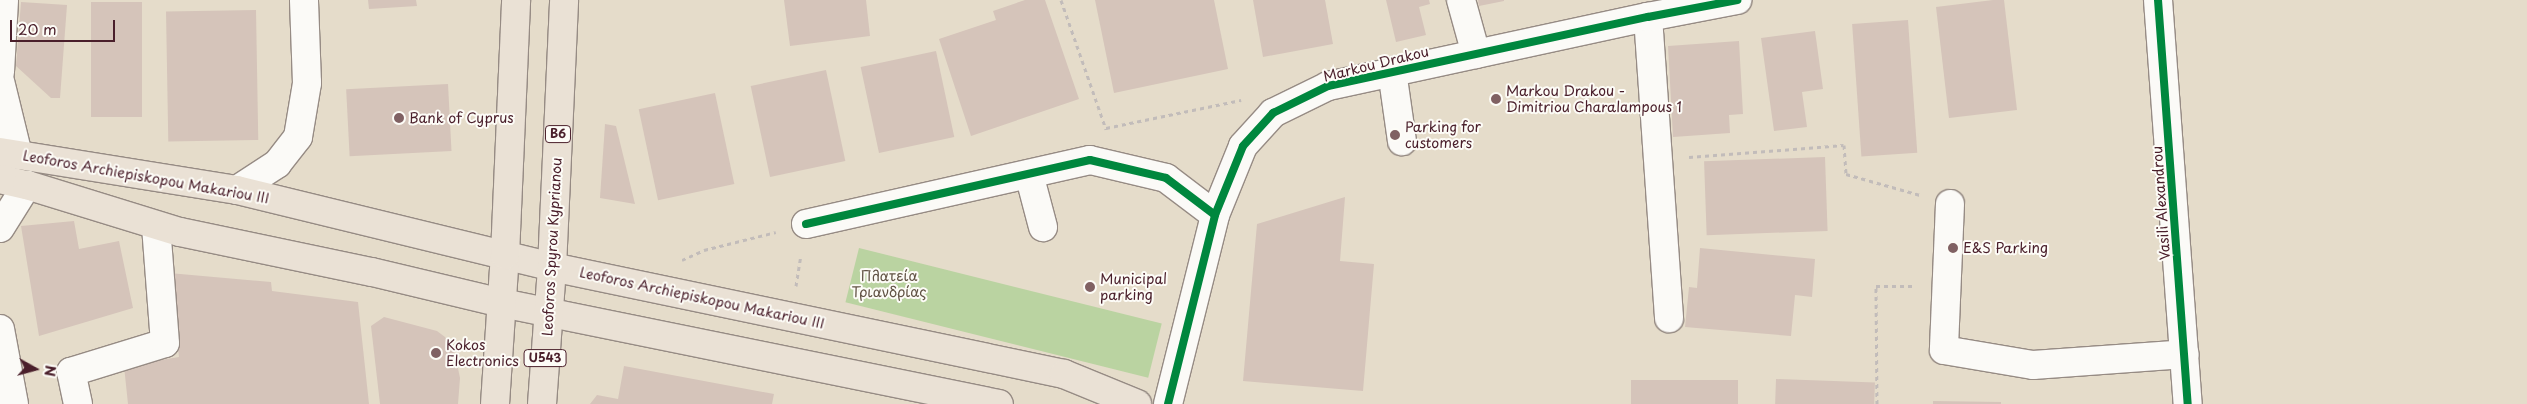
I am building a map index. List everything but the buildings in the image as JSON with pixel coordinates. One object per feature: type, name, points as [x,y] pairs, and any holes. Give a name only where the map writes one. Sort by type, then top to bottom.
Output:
[{"type":"main road","points":[[494,404],[505,255],[516,0]]},
{"type":"main road","name":"Leoforos Spyrou Kyprianou","points":[[542,404],[552,267],[564,0]]},
{"type":"main road","name":"Leoforos Archiepiskopou Makariou III","points":[[9,153],[236,190],[552,267],[1064,374],[1137,404]]},
{"type":"main road","name":"Leoforos Archiepiskopou Makariou III","points":[[0,179],[27,185],[156,226],[372,272],[502,303],[999,404]]},
{"type":"street","points":[[0,72],[4,0]]},
{"type":"street","points":[[236,190],[277,164],[298,137],[307,83],[304,0]]},
{"type":"street","points":[[1462,0],[1476,54]]},
{"type":"street","name":"Markou Drakou","points":[[1168,404],[1215,215],[1243,146],[1273,113],[1328,86],[1648,17],[1737,0]]},
{"type":"street","name":"Vasili Alexandrou","points":[[2158,0],[2188,404]]},
{"type":"street","points":[[1648,17],[1669,318]]},
{"type":"street","points":[[1392,71],[1402,141]]},
{"type":"street","points":[[0,81],[9,153]]},
{"type":"street","points":[[806,224],[1090,160],[1166,178],[1215,215]]},
{"type":"street","points":[[1030,174],[1043,227]]},
{"type":"street","points":[[0,228],[27,185]]},
{"type":"street","points":[[1950,204],[1944,350],[2033,364],[2185,354]]},
{"type":"street","points":[[78,404],[70,372],[165,343],[156,226]]},
{"type":"street","points":[[0,329],[14,404]]},
{"type":"path","points":[[1061,0],[1119,167]]},
{"type":"path","points":[[1106,128],[1251,98],[1286,106]]},
{"type":"path","points":[[1658,159],[1844,145],[1846,174],[1950,204]]},
{"type":"path","points":[[678,263],[704,250],[806,224],[791,317]]},
{"type":"path","points":[[1877,404],[1876,286],[1947,286]]},
{"type":"green space","name":"Πλατεία Τριανδρίας","points":[[859,248],[1162,323],[1148,378],[845,302]]},
{"type":"cycle path","points":[[1168,404],[1215,215],[1243,146],[1273,113],[1328,86],[1648,17],[1737,0]]},
{"type":"cycle path","points":[[2158,0],[2188,404]]},
{"type":"cycle path","points":[[806,224],[1090,160],[1166,178],[1215,215]]},
{"type":"place","name":"Markou Drakou - Dimitriou Charalampous 1","points":[[1496,99]]},
{"type":"place","name":"Bank of Cyprus","points":[[399,118]]},
{"type":"place","name":"Parking for customers","points":[[1395,135]]},
{"type":"place","name":"E&S Parking","points":[[1953,248]]},
{"type":"place","name":"Municipal parking","points":[[1090,287]]},
{"type":"place","name":"Kokos Electronics","points":[[436,353]]}]
